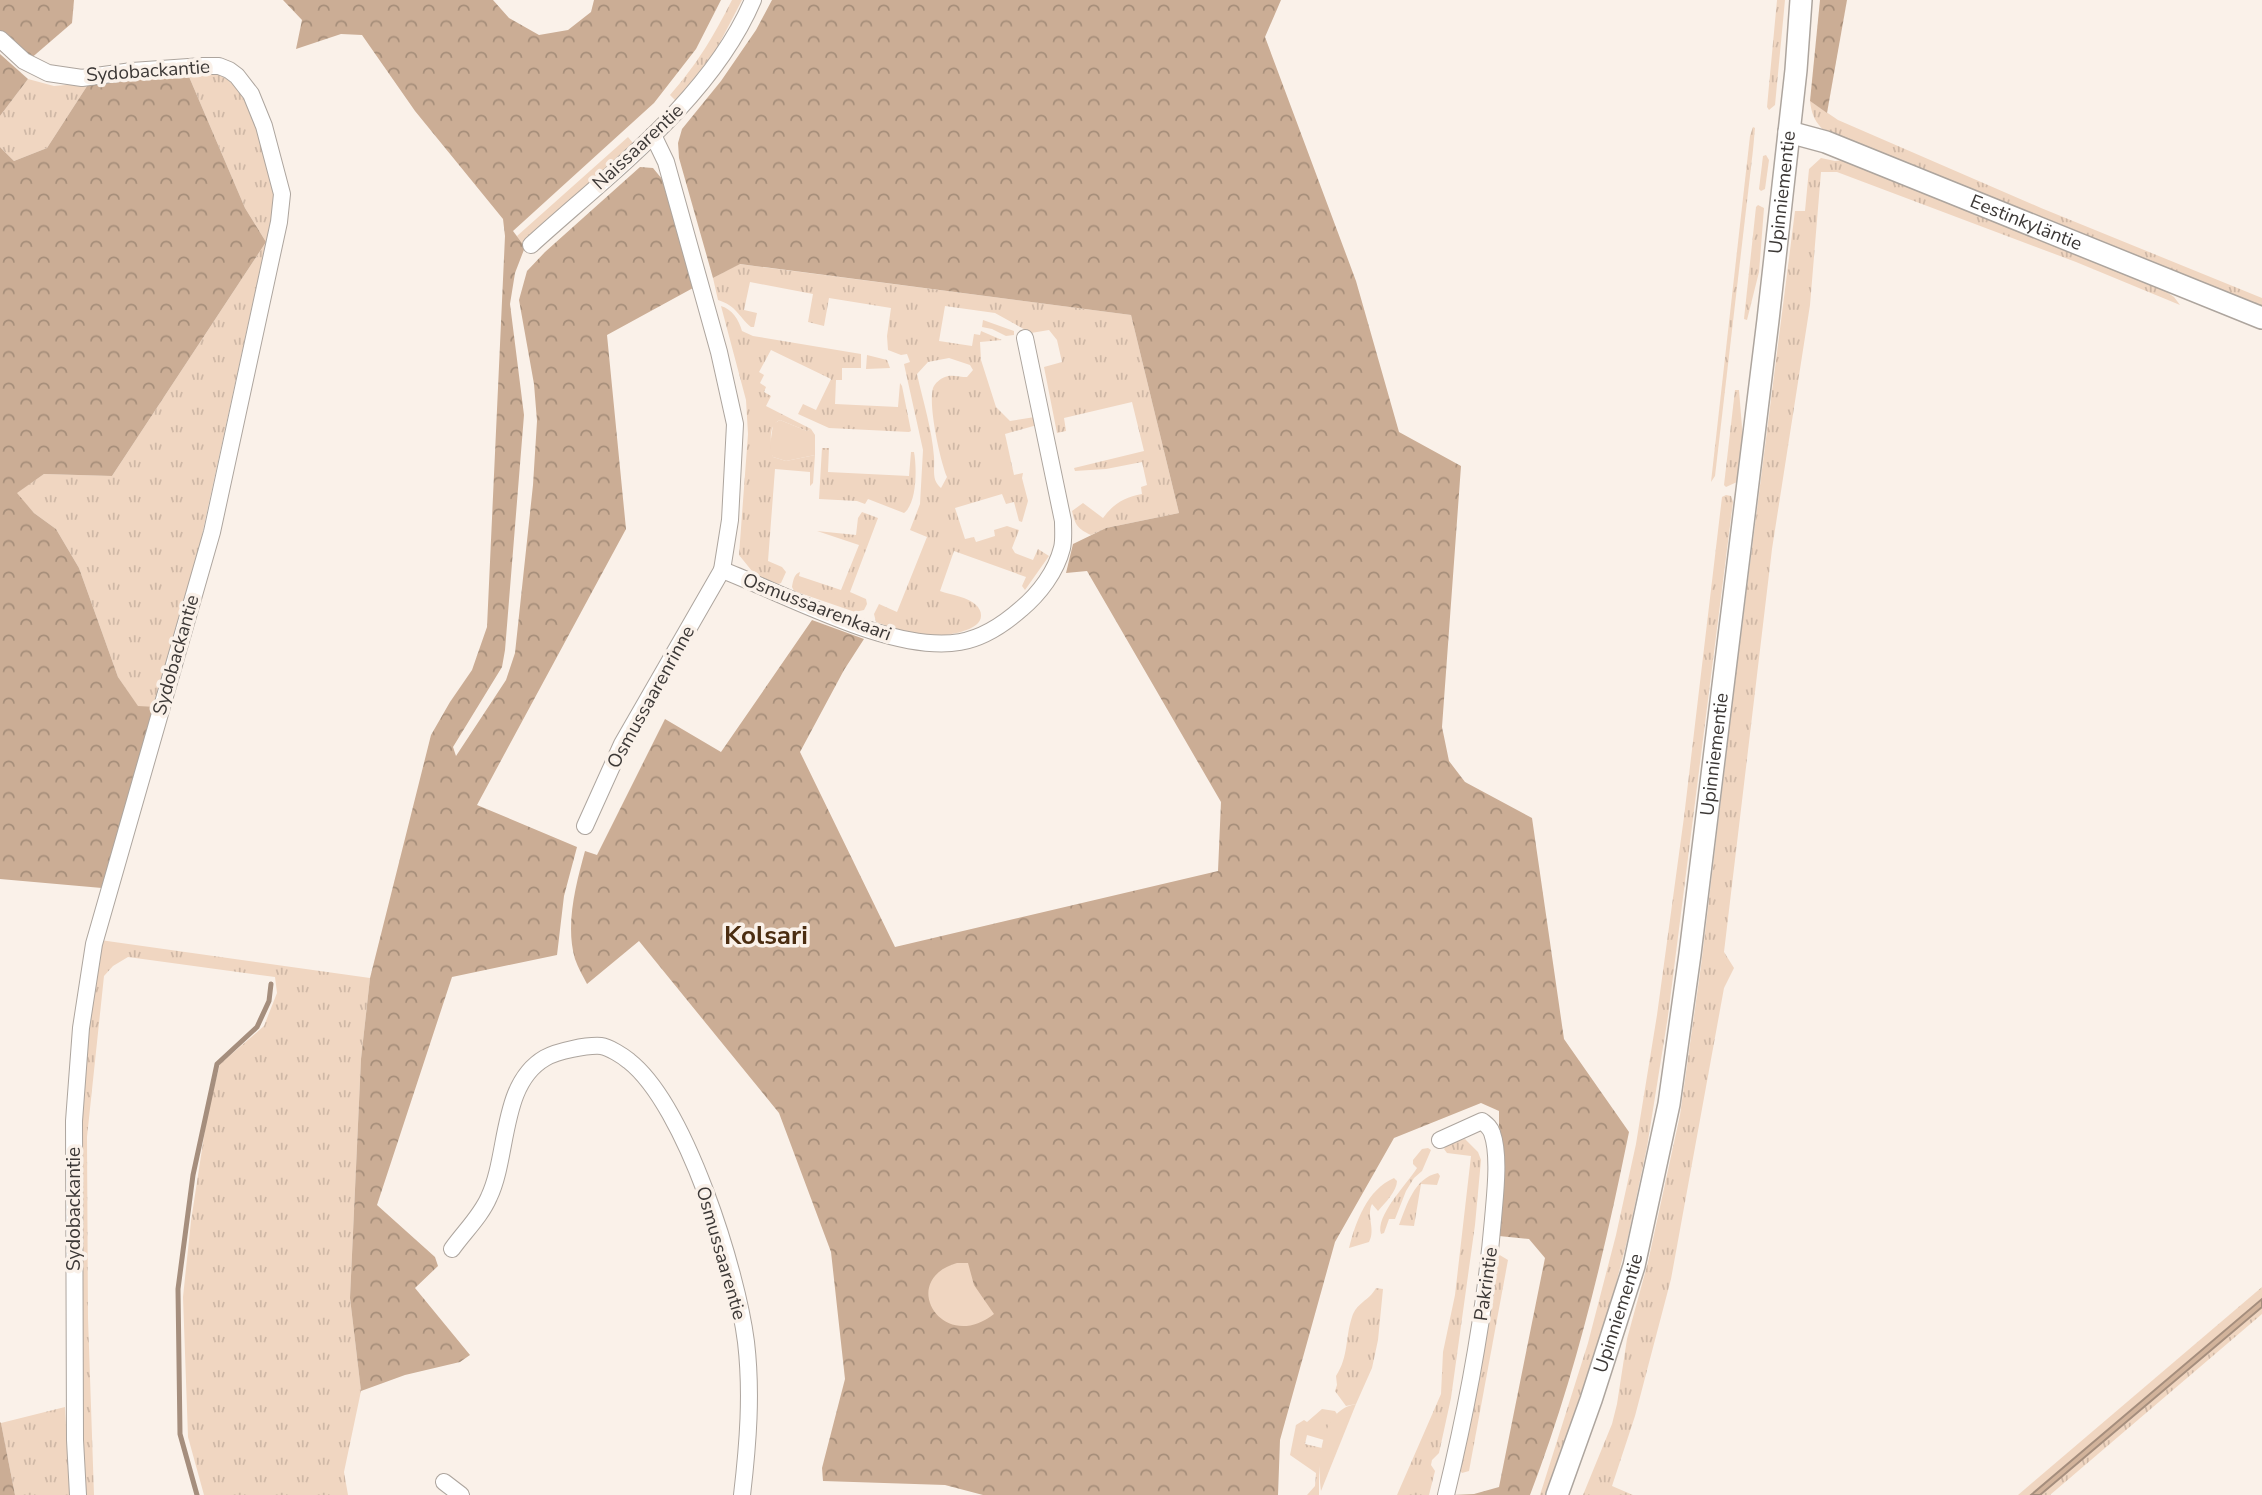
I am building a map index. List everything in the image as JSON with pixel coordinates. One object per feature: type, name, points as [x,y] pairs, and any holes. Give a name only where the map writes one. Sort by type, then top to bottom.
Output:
[{"type":"main road","name":"Upinniementie","points":[[1557,1495],[1634,1266],[1669,1104],[1746,504],[1789,131],[1801,0]]},
{"type":"main road","name":"Eestinkyläntie","points":[[1789,131],[1819,139],[1875,161],[2262,318]]},
{"type":"street","name":"Naissaarentie","points":[[531,245],[690,98],[733,37],[752,0]]},
{"type":"street","name":"Sydobackantie","points":[[0,39],[24,61],[48,73],[82,78],[132,71],[219,66],[229,70],[251,94],[264,127],[282,194],[279,222],[212,533],[94,944],[81,1028],[74,1121],[75,1440],[78,1495]]},
{"type":"street","name":"Osmussaarenkaari","points":[[653,135],[666,162],[726,377],[735,424],[730,520],[722,570],[891,637],[937,643],[961,642],[992,630],[1012,617],[1032,600],[1051,575],[1063,547],[1063,522],[1025,338]]},
{"type":"street","name":"Osmussaarenrinne","points":[[584,826],[622,744],[722,570]]},
{"type":"street","name":"Osmussaarentie","points":[[452,1249],[484,1208],[489,1197],[497,1177],[512,1105],[524,1076],[545,1058],[564,1051],[602,1046],[629,1060],[649,1082],[671,1116],[707,1197],[733,1283],[746,1341],[750,1399],[742,1495]]},
{"type":"street","name":"Pakrintie","points":[[1440,1140],[1482,1121],[1489,1126],[1493,1136],[1497,1180],[1472,1381],[1446,1495]]},
{"type":"street","points":[[444,1482],[461,1495]]},
{"type":"green space","points":[[0,0],[74,0],[72,23],[29,60],[0,34]]},
{"type":"green space","points":[[283,0],[493,0],[509,18],[539,35],[568,30],[591,12],[594,0],[721,0],[696,49],[654,103],[513,231],[525,247],[515,273],[510,304],[524,415],[505,650],[502,667],[453,747],[456,756],[506,680],[515,653],[537,421],[534,384],[519,300],[527,271],[640,167],[653,168],[662,179],[693,288],[607,335],[626,529],[477,805],[577,847],[564,896],[557,955],[452,977],[377,1205],[435,1257],[438,1266],[415,1288],[470,1355],[460,1362],[405,1375],[361,1391],[350,1298],[361,1059],[370,978],[431,735],[472,670],[487,627],[505,236],[503,219],[415,111],[362,35],[341,34],[296,49],[302,20]]},
{"type":"green space","points":[[732,0],[742,0],[716,50],[676,101],[670,95],[689,72]]},
{"type":"green space","points":[[772,0],[1281,0],[1265,37],[1356,281],[1399,432],[1461,466],[1442,727],[1449,761],[1465,782],[1532,818],[1564,1039],[1629,1132],[1575,1361],[1530,1495],[1452,1495],[1474,1494],[1499,1487],[1545,1258],[1529,1239],[1499,1236],[1499,1111],[1481,1103],[1394,1138],[1335,1242],[1280,1440],[1278,1495],[983,1495],[945,1485],[823,1481],[822,1468],[845,1379],[831,1252],[779,1113],[639,941],[587,984],[575,959],[571,932],[575,891],[585,851],[597,855],[665,719],[721,752],[812,620],[864,639],[844,670],[800,752],[895,947],[1218,871],[1221,802],[1087,571],[1066,573],[1073,544],[1106,528],[1179,513],[1131,315],[740,264],[713,278],[679,158],[678,143],[682,129],[721,81],[756,30]]},
{"type":"green space","points":[[1777,0],[1785,0],[1775,105],[1769,110],[1767,107]]},
{"type":"green space","points":[[1820,0],[1847,0],[1827,113],[1810,101]]},
{"type":"green space","points":[[0,54],[28,79],[0,116]]},
{"type":"green space","points":[[211,70],[232,83],[241,94],[254,120],[265,153],[273,193],[266,242],[245,208],[187,72]]},
{"type":"green space","points":[[187,72],[245,208],[266,242],[112,476],[44,474],[17,493],[34,513],[56,529],[79,568],[118,677],[138,706],[156,707],[102,888],[0,879],[0,147],[14,161],[47,148],[89,83]]},
{"type":"green space","points":[[28,79],[54,86],[89,83],[47,148],[14,161],[0,147],[0,116]]},
{"type":"green space","points":[[1810,101],[1838,120],[2041,208],[2262,298],[2262,309],[1832,137],[1816,122]]},
{"type":"green space","points":[[1753,127],[1753,150],[1715,476],[1711,482],[1750,136]]},
{"type":"green space","points":[[628,137],[633,143],[528,239],[525,247],[517,236]]},
{"type":"green space","points":[[1766,155],[1769,160],[1765,189],[1761,191],[1759,189],[1763,156]]},
{"type":"green space","points":[[1821,158],[1846,160],[2158,286],[2174,297],[2180,305],[2076,262],[1837,172],[1821,172],[1810,305],[1772,549],[1724,952],[1734,968],[1724,988],[1671,1279],[1635,1416],[1612,1486],[1633,1495],[1583,1495],[1612,1424],[1627,1339],[1648,1262],[1680,1115],[1795,211],[1805,211],[1809,169]]},
{"type":"green space","points":[[1758,205],[1764,208],[1759,272],[1747,320],[1744,319]]},
{"type":"green space","points":[[266,242],[200,544],[156,707],[138,707],[118,677],[79,568],[56,529],[34,513],[16,493],[44,474],[112,476]]},
{"type":"green space","points":[[739,264],[1131,315],[1179,513],[1106,528],[1091,535],[1080,528],[1072,511],[1083,503],[1103,518],[1120,502],[1142,494],[1141,487],[1147,485],[1142,462],[1106,469],[1075,471],[1074,468],[1144,451],[1132,402],[1064,418],[1066,431],[1057,433],[1044,367],[1062,362],[1057,340],[1049,330],[1031,333],[995,313],[945,306],[939,341],[972,346],[974,334],[980,335],[981,331],[1002,340],[980,342],[981,360],[996,407],[1010,421],[1035,417],[1037,425],[1005,434],[1014,475],[1023,473],[1028,501],[1022,522],[1019,521],[1014,502],[1006,504],[1002,494],[955,508],[965,539],[974,537],[976,542],[995,536],[994,530],[1007,526],[1019,530],[1012,548],[1015,553],[1033,560],[1038,549],[1049,556],[1025,590],[1022,586],[1026,577],[954,551],[940,591],[973,602],[981,614],[976,625],[963,631],[927,636],[876,622],[874,614],[879,604],[897,612],[927,537],[910,530],[920,504],[923,450],[904,364],[910,362],[907,354],[901,355],[888,350],[891,308],[829,298],[824,326],[808,322],[813,294],[750,282],[744,310],[757,313],[754,327],[751,327],[733,308],[718,300],[713,278]],"holes":[[[949,358],[970,365],[973,370],[967,377],[947,376],[933,388],[933,419],[947,477],[941,488],[935,478],[931,436],[917,374],[928,362]]]},
{"type":"green space","points":[[721,306],[734,316],[742,331],[753,336],[861,354],[861,368],[842,368],[842,380],[836,380],[835,404],[898,407],[900,383],[902,386],[911,431],[829,428],[798,414],[803,404],[816,410],[831,379],[771,350],[759,372],[764,375],[760,383],[766,387],[764,392],[771,396],[766,406],[811,429],[807,431],[780,420],[773,426],[771,436],[773,457],[786,461],[815,455],[813,483],[810,486],[810,472],[775,469],[768,561],[782,567],[786,572],[778,584],[756,576],[739,555],[748,434],[746,400]]},
{"type":"green space","points":[[983,320],[1014,331],[1014,335],[1006,336],[982,327]]},
{"type":"green space","points":[[867,355],[887,360],[890,368],[866,369]]},
{"type":"green space","points":[[1735,390],[1739,390],[1743,440],[1737,482],[1726,487],[1724,485]]},
{"type":"green space","points":[[780,420],[807,431],[811,429],[815,435],[815,455],[786,461],[773,457],[773,424]]},
{"type":"green space","points":[[822,448],[829,448],[828,472],[909,476],[911,452],[914,452],[915,485],[908,508],[904,513],[868,499],[865,504],[857,501],[819,499]]},
{"type":"green space","points":[[1731,496],[1733,502],[1668,1016],[1647,1147],[1628,1237],[1600,1346],[1552,1495],[1540,1495],[1588,1343],[1636,1144],[1684,817],[1722,497]]},
{"type":"green space","points":[[862,512],[878,518],[850,592],[866,599],[864,610],[855,612],[794,591],[793,580],[800,572],[799,576],[841,590],[859,545],[817,531],[856,535],[858,518]]},
{"type":"green space","points":[[100,940],[370,978],[361,1059],[350,1298],[361,1391],[344,1472],[348,1495],[204,1495],[188,1437],[183,1297],[191,1221],[208,1110],[220,1064],[264,1026],[277,993],[275,977],[128,957],[113,966],[104,976],[87,1137],[88,1318],[94,1495],[82,1495],[81,1063]]},
{"type":"green space","points":[[1465,1139],[1478,1152],[1481,1160],[1475,1225],[1451,1398],[1439,1453],[1432,1460],[1431,1465],[1435,1471],[1429,1495],[1397,1495],[1441,1394],[1443,1352],[1455,1295],[1471,1156],[1447,1153],[1444,1149],[1449,1143]]},
{"type":"green space","points":[[1422,1149],[1431,1150],[1422,1171],[1406,1191],[1395,1219],[1389,1219],[1384,1233],[1381,1234],[1380,1227],[1387,1209],[1417,1168],[1413,1160]]},
{"type":"green space","points":[[1438,1173],[1440,1176],[1437,1185],[1421,1184],[1414,1226],[1399,1225],[1417,1186]]},
{"type":"green space","points":[[1394,1178],[1396,1185],[1387,1201],[1378,1211],[1372,1204],[1370,1209],[1372,1232],[1369,1242],[1349,1248],[1364,1207],[1377,1190]]},
{"type":"green space","points":[[1498,1254],[1508,1260],[1469,1471],[1462,1473],[1458,1468],[1494,1257]]},
{"type":"green space","points":[[957,1263],[968,1263],[974,1285],[994,1314],[975,1324],[958,1326],[944,1320],[934,1310],[929,1297],[930,1284],[939,1272]]},
{"type":"green space","points":[[2262,1287],[2262,1299],[2031,1495],[2018,1495]]},
{"type":"green space","points":[[1376,1288],[1383,1289],[1372,1368],[1356,1404],[1346,1406],[1335,1391],[1336,1376],[1345,1354],[1354,1312]]},
{"type":"green space","points":[[2262,1307],[2262,1314],[2050,1495],[2040,1495]]},
{"type":"green space","points":[[1356,1404],[1321,1491],[1321,1452],[1328,1427],[1344,1408]]},
{"type":"green space","points":[[65,1407],[70,1495],[15,1495],[1,1423]]},
{"type":"green space","points":[[1322,1409],[1335,1411],[1337,1414],[1324,1440],[1307,1435],[1305,1444],[1322,1448],[1319,1495],[1307,1495],[1315,1486],[1316,1473],[1290,1455],[1296,1425],[1304,1420],[1307,1422]]},
{"type":"green space","points":[[1,1423],[15,1495],[0,1495]]},
{"type":"shaded area","points":[[2262,1299],[2262,1307],[2040,1495],[2031,1495]]},
{"type":"waterway","points":[[197,1495],[180,1434],[178,1289],[193,1175],[217,1064],[257,1027],[269,1001],[271,984]]},
{"type":"district","name":"Kolsari","points":[[766,935]]}]
